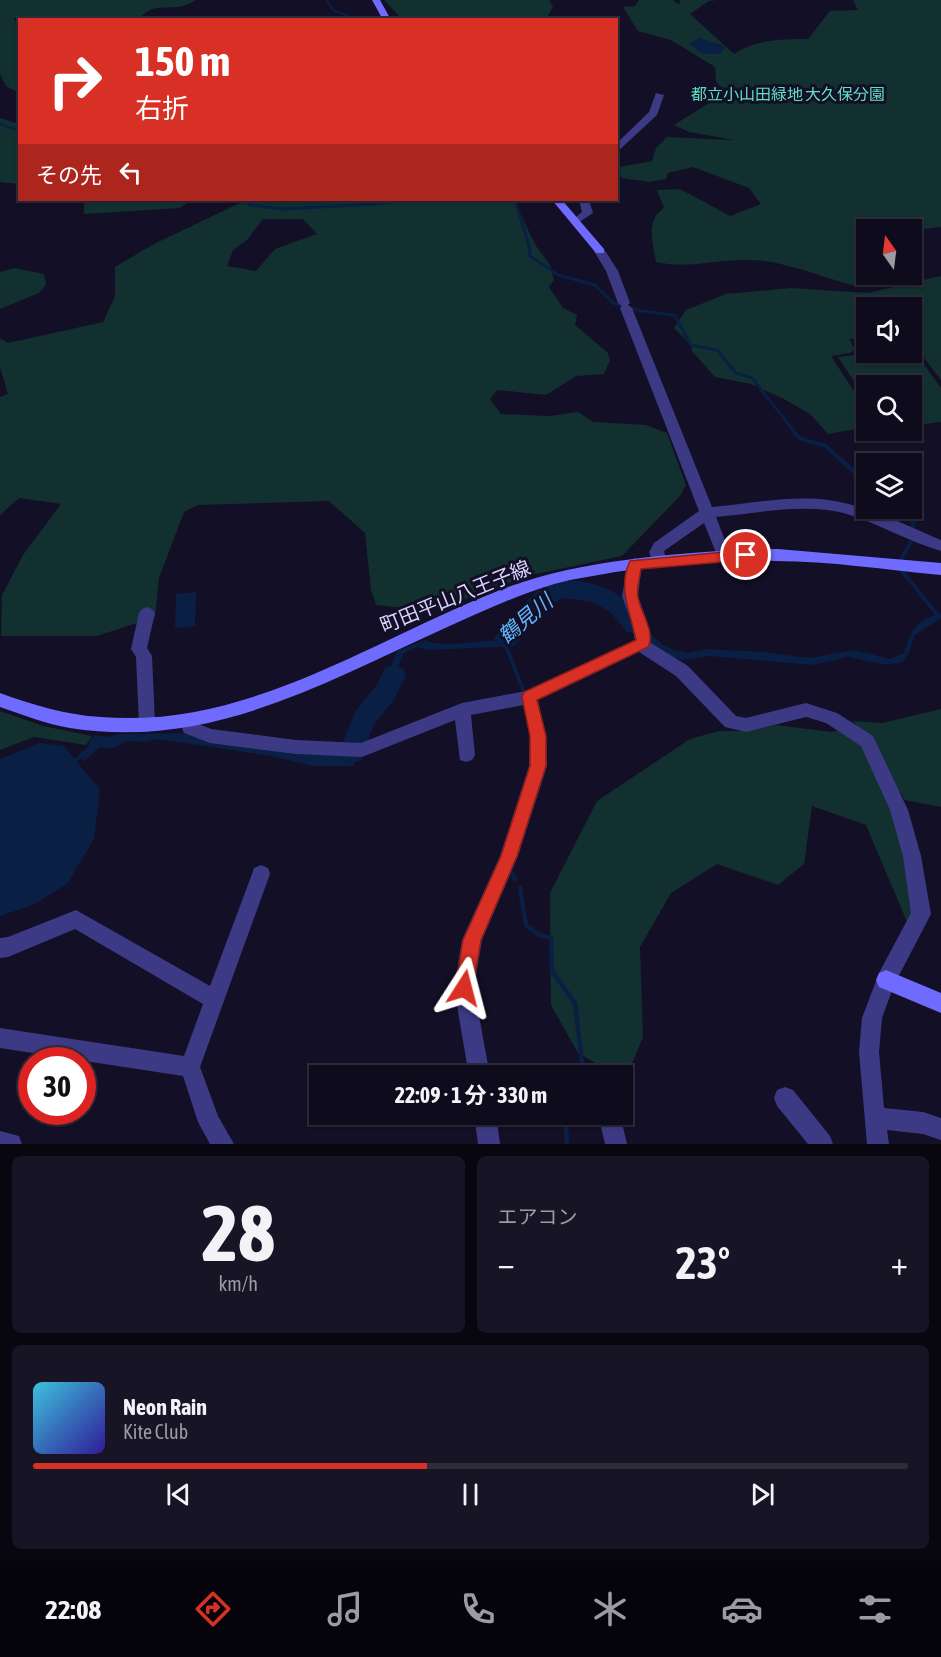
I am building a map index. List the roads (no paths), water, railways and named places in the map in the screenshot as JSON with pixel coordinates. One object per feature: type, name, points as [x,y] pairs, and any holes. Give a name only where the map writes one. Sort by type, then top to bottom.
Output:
[{"type":"main road","points":[[376,0],[386,18]]},
{"type":"main road","points":[[557,201],[600,251]]},
{"type":"main road","name":"町田平山八王子線","points":[[0,700],[33,712],[103,726],[187,721],[233,712],[270,700],[515,591],[569,575],[635,564],[724,556],[778,555],[941,569]]},
{"type":"main road","points":[[886,980],[941,1003]]},
{"type":"street","points":[[618,148],[654,113],[659,95]]},
{"type":"street","points":[[618,136],[628,138]]},
{"type":"street","points":[[575,222],[588,213],[584,201]]},
{"type":"street","points":[[600,251],[612,271],[724,556]]},
{"type":"street","points":[[659,561],[657,549],[707,513],[796,505],[838,507],[866,515],[941,546]]},
{"type":"street","points":[[635,564],[630,596],[639,621],[642,644],[682,671],[731,722],[746,725],[806,710],[831,718],[867,741],[899,810],[912,856],[921,914],[886,980],[872,1018],[869,1052],[878,1144]]},
{"type":"street","points":[[147,613],[139,649],[144,657],[147,724]]},
{"type":"street","points":[[187,721],[190,728],[210,736],[351,750],[462,710],[529,697],[642,644]]},
{"type":"street","points":[[478,1065],[464,988],[472,940],[509,856],[538,766],[538,736],[529,697]]},
{"type":"street","points":[[462,710],[466,755]]},
{"type":"street","points":[[220,1143],[209,1122],[190,1067],[261,874]]},
{"type":"street","points":[[0,948],[8,947],[76,919],[214,1000]]},
{"type":"street","points":[[0,1038],[190,1067]]},
{"type":"street","points":[[785,1098],[822,1144]]},
{"type":"street","points":[[874,1118],[923,1123],[941,1129]]},
{"type":"street","points":[[486,1125],[489,1144]]},
{"type":"street","points":[[612,1125],[616,1144]]},
{"type":"street","points":[[0,1142],[11,1144]]},
{"type":"water","points":[[700,38],[725,46],[725,48],[720,54],[704,54],[688,44]]},
{"type":"water","points":[[575,583],[595,586],[614,597],[662,644],[687,653],[705,649],[764,652],[810,658],[854,650],[890,659],[904,653],[913,631],[920,623],[941,613],[941,618],[915,635],[909,653],[902,662],[887,665],[848,657],[813,665],[710,656],[682,660],[668,656],[637,634],[613,601],[597,592],[581,588],[566,591],[553,598],[521,634],[498,647],[428,650],[417,647],[403,654],[389,693],[364,717],[360,729],[360,745],[353,766],[313,766],[271,756],[158,739],[143,742],[126,741],[114,748],[99,748],[84,761],[79,754],[90,746],[88,745],[94,735],[107,737],[118,734],[183,733],[213,743],[352,744],[354,726],[361,713],[380,694],[397,651],[425,640],[433,643],[454,644],[498,640],[522,623],[557,587]]},
{"type":"water","points":[[196,592],[195,626],[175,628],[176,594]]},
{"type":"water","points":[[39,743],[64,746],[100,790],[94,839],[67,884],[33,905],[0,916],[0,759]]},
{"type":"waterway","points":[[327,0],[333,10],[353,18]]},
{"type":"waterway","points":[[0,124],[18,130]]},
{"type":"waterway","points":[[247,201],[249,205],[283,209],[376,204],[392,201]]},
{"type":"waterway","points":[[516,201],[530,256],[558,275],[595,285],[613,303],[642,311],[674,315],[691,345],[717,350],[736,373],[752,378],[797,435]]},
{"type":"waterway","points":[[795,434],[801,439],[826,446],[856,474]]},
{"type":"waterway","points":[[911,519],[914,522],[912,530]]},
{"type":"waterway","points":[[900,561],[912,540]]},
{"type":"waterway","points":[[902,571],[939,617]]},
{"type":"waterway","name":"鶴見川","points":[[506,639],[543,598],[564,589],[583,590],[609,600],[619,606],[635,625]]},
{"type":"waterway","points":[[504,641],[524,692]]},
{"type":"waterway","name":"鶴見川","points":[[352,752],[364,719],[387,690],[394,675]]},
{"type":"waterway","points":[[76,760],[85,753]]},
{"type":"waterway","points":[[509,869],[515,879]]},
{"type":"waterway","points":[[520,888],[526,925],[539,935],[551,938],[552,971],[575,1003],[582,1065]]},
{"type":"waterway","points":[[566,1125],[567,1144]]},
{"type":"park label","name":"都立小山田緑地 大久保分園","points":[[788,94]]}]
